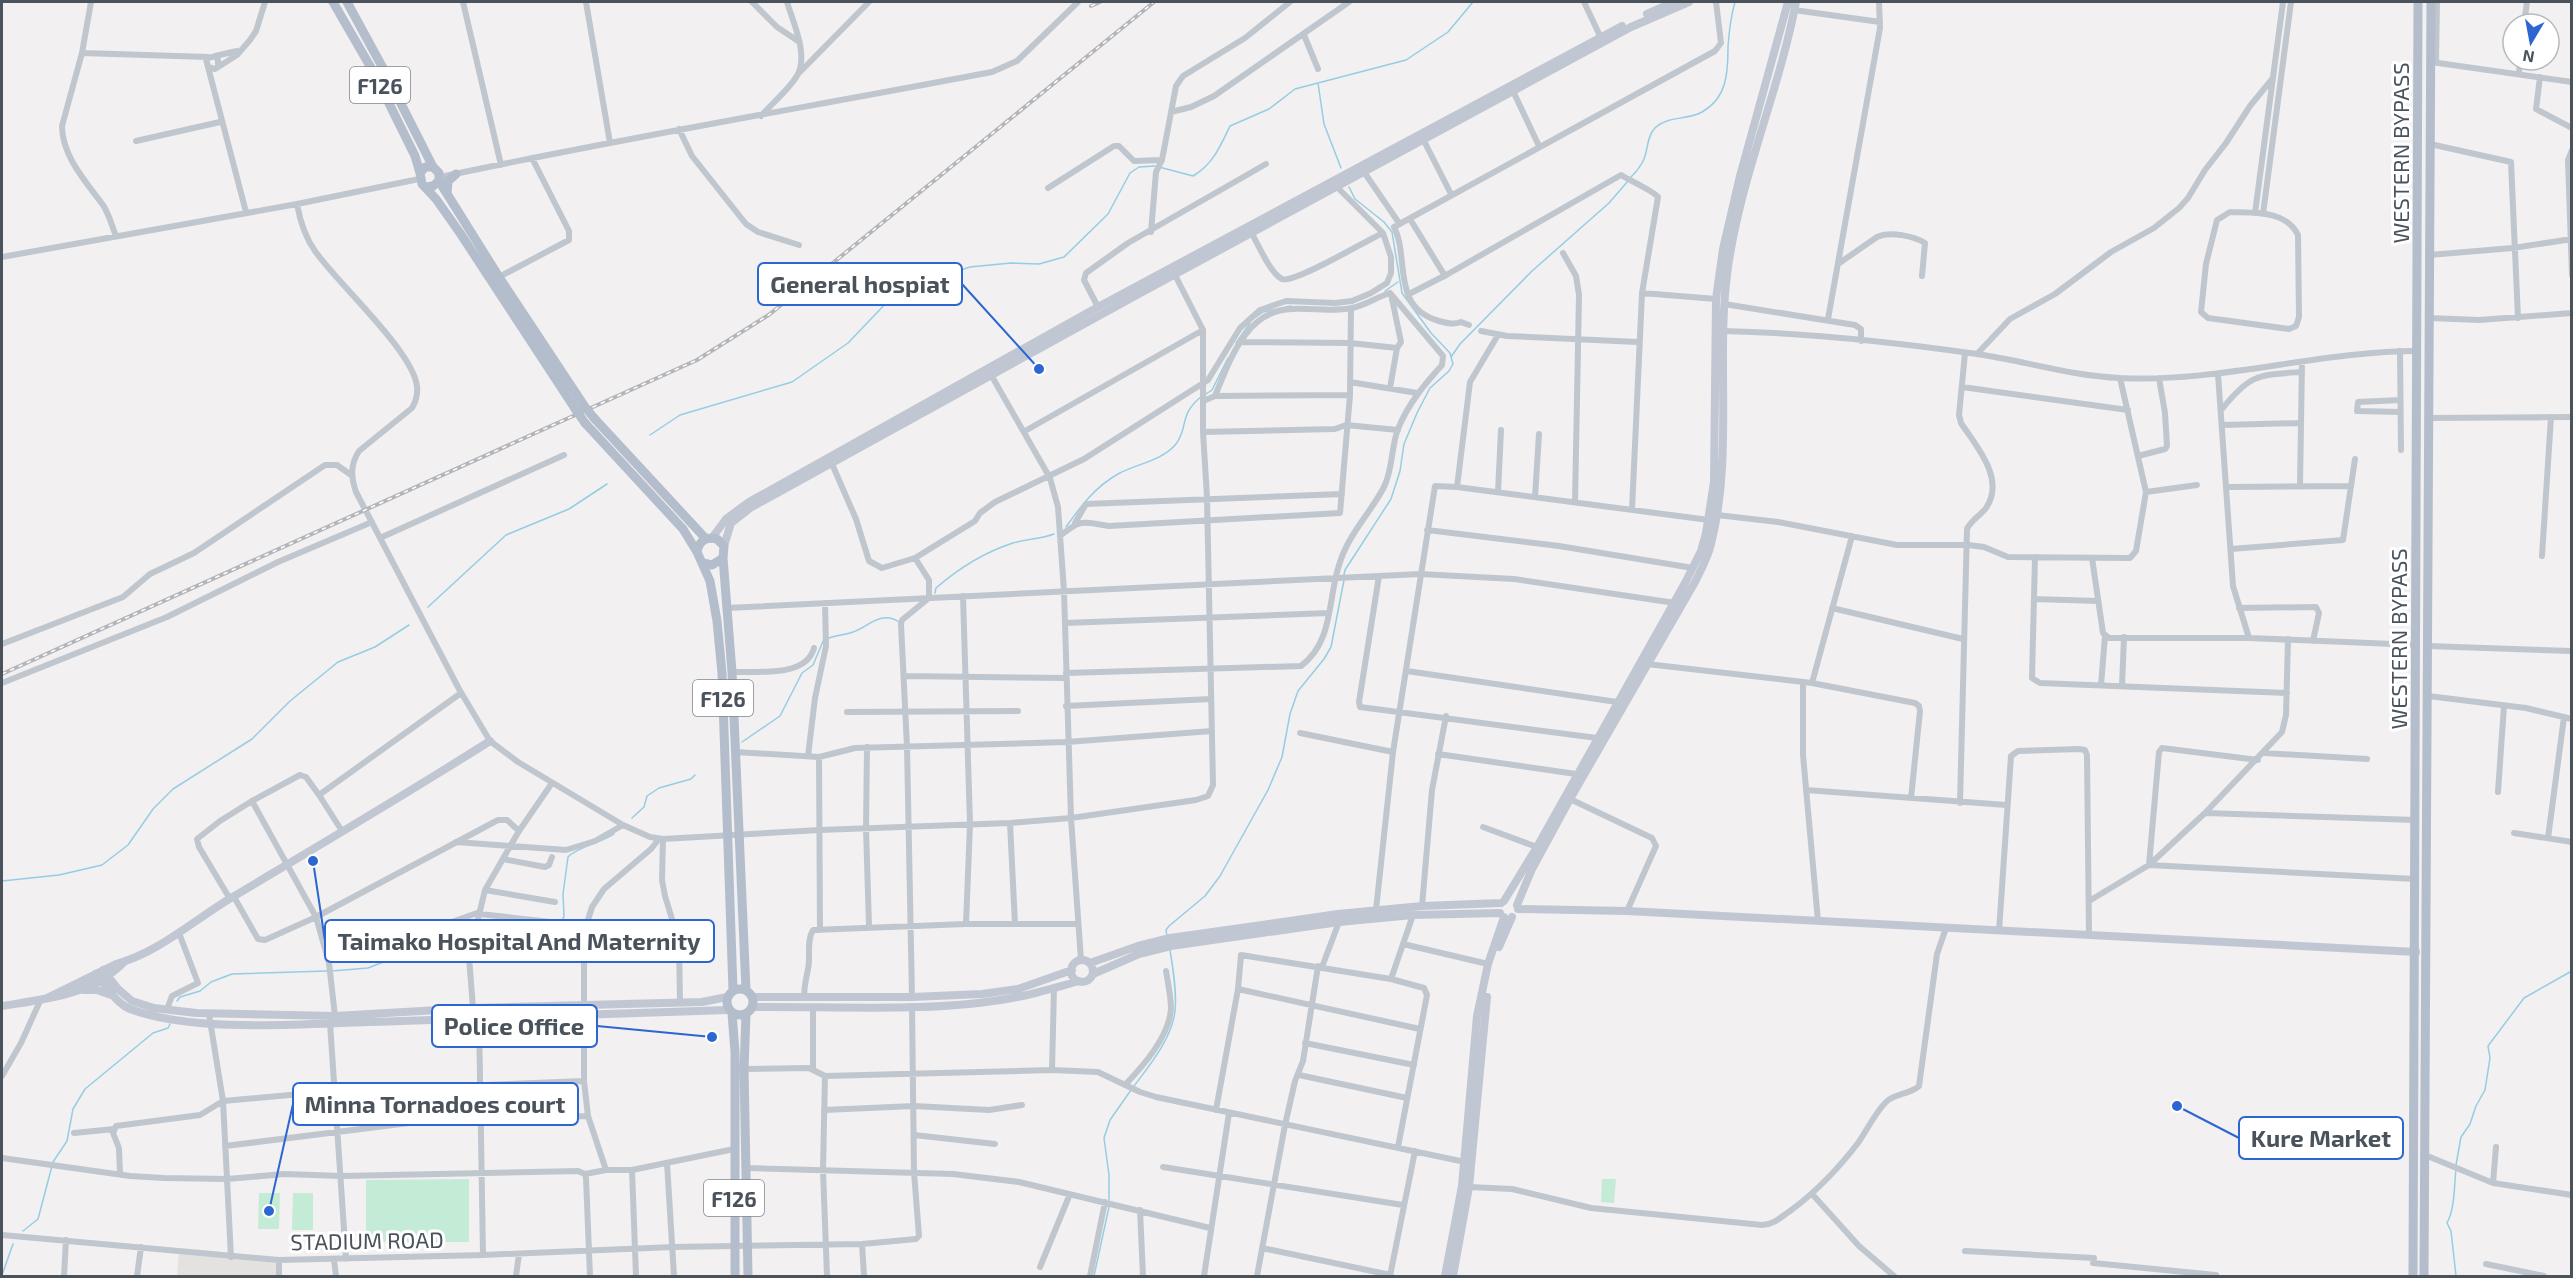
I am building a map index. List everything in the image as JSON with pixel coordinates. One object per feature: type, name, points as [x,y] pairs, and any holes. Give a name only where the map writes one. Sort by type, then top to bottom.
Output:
[{"type":"main road","name":"F126","points":[[333,2],[374,73],[415,156],[422,180],[581,408],[683,529],[703,563],[710,581],[722,673],[728,836],[730,1012],[735,1052],[735,1276]]},
{"type":"main road","name":"F126","points":[[347,2],[433,167],[439,173],[439,179],[447,194],[581,408]]},
{"type":"main road","points":[[697,552],[698,546],[709,538],[726,519],[749,502],[1422,137],[1600,36],[1674,2]]},
{"type":"main road","points":[[724,546],[728,530],[736,518],[750,508],[832,464],[1098,307],[1251,232],[1364,172],[1422,137],[1631,27],[1689,2]]},
{"type":"main road","points":[[1171,942],[1413,915],[1505,916],[1518,907],[1533,869],[1570,799],[1695,582],[1711,547],[1723,249],[1733,200],[1788,2]]},
{"type":"main road","name":"WESTERN BYPASS","points":[[2413,1276],[2418,645],[2418,2]]},
{"type":"main road","name":"WESTERN BYPASS","points":[[2424,1276],[2429,255],[2433,62],[2431,2]]},
{"type":"main road","points":[[1453,1276],[1469,1187],[1487,994],[1505,916],[1502,902],[1537,847],[1576,774],[1675,603],[1701,551],[1713,518],[1723,448],[1724,331],[1720,301],[1742,200],[1795,6]]},
{"type":"main road","points":[[433,167],[425,167],[422,180],[434,186],[439,179]]},
{"type":"main road","points":[[447,194],[448,181],[456,174]]},
{"type":"main road","name":"F126","points":[[590,420],[709,538],[724,546],[749,1002],[744,1069],[748,1276]]},
{"type":"main road","points":[[703,563],[716,564],[723,558]]},
{"type":"main road","points":[[2418,558],[2428,558]]},
{"type":"main road","points":[[80,990],[126,961],[179,933],[232,898],[490,741]]},
{"type":"main road","points":[[1079,981],[1074,978],[1071,970],[1074,963],[1171,942],[1376,910],[1502,902],[1510,899],[1518,907],[2416,952]]},
{"type":"main road","points":[[1445,1276],[1465,1162],[1477,1016],[1488,964],[1505,916]]},
{"type":"main road","points":[[102,975],[115,996],[126,1006],[144,1013],[210,1018],[332,1020],[479,1018],[702,1002],[730,994],[749,1002],[813,1007],[912,1001],[1002,999],[1087,981],[1093,974],[1157,945]]},
{"type":"main road","points":[[1086,962],[1093,974]]},
{"type":"main road","points":[[749,1002],[804,998],[912,1001],[1018,989],[1071,970]]},
{"type":"main road","points":[[102,975],[132,1001],[210,1018]]},
{"type":"main road","points":[[44,999],[102,975]]},
{"type":"main road","points":[[2,1006],[80,990],[97,990],[115,996]]},
{"type":"main road","points":[[332,1020],[473,1008],[730,1012],[739,1016],[749,1002]]},
{"type":"street","points":[[91,2],[82,53],[62,126],[63,142],[90,190],[105,208],[116,236]]},
{"type":"street","points":[[217,67],[243,49],[256,31],[265,2]]},
{"type":"street","points":[[463,2],[501,165]]},
{"type":"street","points":[[586,2],[610,143]]},
{"type":"street","points":[[752,2],[777,27],[799,41]]},
{"type":"street","points":[[787,2],[799,41],[801,56],[797,75]]},
{"type":"street","points":[[761,116],[797,75],[869,2]]},
{"type":"street","points":[[439,179],[680,129],[761,116],[1003,69],[1034,46],[1078,2]]},
{"type":"street","points":[[1151,232],[1156,172],[1161,161],[1176,86],[1183,76],[1245,38],[1290,2]]},
{"type":"street","points":[[1171,112],[1191,107],[1215,96],[1349,2]]},
{"type":"street","points":[[1584,2],[1600,36]]},
{"type":"street","points":[[1469,325],[1461,322],[1454,325],[1425,317],[1402,279],[1400,243],[1394,226],[1719,49],[1721,43],[1716,2]]},
{"type":"street","points":[[1828,319],[1880,22],[1879,2]]},
{"type":"street","points":[[2255,213],[2283,2]]},
{"type":"street","points":[[2263,214],[2291,2]]},
{"type":"street","points":[[2437,2],[2433,62],[2571,82]]},
{"type":"street","points":[[1795,6],[1880,22]]},
{"type":"street","points":[[1304,35],[1318,69]]},
{"type":"street","points":[[209,61],[243,49]]},
{"type":"street","points":[[82,53],[189,56],[209,61],[219,60],[213,89]]},
{"type":"street","points":[[209,61],[217,67]]},
{"type":"street","points":[[209,61],[220,122],[246,212]]},
{"type":"street","points":[[2540,77],[2536,109],[2571,128]]},
{"type":"street","points":[[1977,354],[2010,319],[2055,294],[2111,252],[2154,228],[2179,208],[2250,106],[2273,78]]},
{"type":"street","points":[[1513,91],[1539,146]]},
{"type":"street","points":[[136,141],[220,122]]},
{"type":"street","points":[[680,129],[692,156],[746,224],[758,232],[799,245]]},
{"type":"street","points":[[1422,137],[1451,194]]},
{"type":"street","points":[[2430,144],[2510,160],[2518,318]]},
{"type":"street","points":[[1048,188],[1114,146],[1119,147],[1134,161],[1161,161]]},
{"type":"street","points":[[2571,150],[2568,160],[2571,275]]},
{"type":"street","points":[[499,277],[569,240],[569,231],[532,158]]},
{"type":"street","points":[[1098,307],[1084,280],[1086,273],[1128,243],[1151,232],[1266,164]]},
{"type":"street","points":[[1364,172],[1399,223]]},
{"type":"street","points":[[1409,294],[1623,176],[1630,183],[1655,192],[1658,197],[1642,293],[1638,342],[1632,510]]},
{"type":"street","points":[[2,257],[422,180]]},
{"type":"street","points":[[832,464],[856,519],[869,561],[882,568],[915,558],[975,521],[980,513],[995,502],[1050,478],[1127,434],[1203,385],[1212,375],[1240,328],[1260,310],[1286,301],[1335,303],[1352,301],[1387,283],[1391,273],[1391,252],[1383,233],[1336,186]]},
{"type":"street","points":[[297,204],[304,230],[315,251],[392,342],[412,371],[417,384],[416,400],[412,408],[359,451],[351,475],[356,492],[461,693],[490,741],[518,762],[624,825],[661,839],[1010,823],[1071,818],[1196,801],[1208,796],[1213,786],[1207,498],[1203,432],[1203,330],[1173,271]]},
{"type":"street","points":[[2230,212],[2263,214],[2286,220],[2294,226],[2298,235],[2299,317],[2296,326],[2289,329],[2208,318],[2201,312],[2206,264],[2217,220],[2230,212]]},
{"type":"street","points":[[1410,219],[1445,276]]},
{"type":"street","points":[[1251,232],[1273,270],[1280,278],[1286,280],[1311,271],[1383,233]]},
{"type":"street","points":[[1838,264],[1877,237],[1893,234],[1925,243],[1922,276]]},
{"type":"street","points":[[2429,255],[2514,248],[2570,239]]},
{"type":"street","points":[[1563,253],[1578,284],[1580,338],[1575,502]]},
{"type":"street","points":[[1215,396],[1241,342],[1256,320],[1282,309],[1351,308],[1390,293]]},
{"type":"street","points":[[1390,293],[1401,342],[1397,348],[1390,388]]},
{"type":"street","points":[[903,676],[1066,676],[1301,666],[1314,656],[1322,642],[1344,551],[1388,480],[1398,430],[1417,393],[1442,365],[1443,356],[1390,293]]},
{"type":"street","points":[[1642,293],[1720,301],[1828,319],[1859,327],[1861,341]]},
{"type":"street","points":[[1076,523],[1088,522],[1109,526],[1342,512],[1346,425],[1350,395],[1351,308]]},
{"type":"street","points":[[2429,318],[2518,318],[2571,313]]},
{"type":"street","points":[[1025,431],[1203,330]]},
{"type":"street","points":[[1481,331],[1498,334],[1638,342]]},
{"type":"street","points":[[1724,331],[1795,333],[1977,354],[2085,375],[2120,378],[2218,374],[2369,352],[2418,351]]},
{"type":"street","points":[[1457,487],[1470,382],[1498,334]]},
{"type":"street","points":[[1241,342],[1350,342],[1397,348]]},
{"type":"street","points":[[2400,351],[2401,450]]},
{"type":"street","points":[[1960,803],[1967,529],[1990,500],[1992,478],[1990,468],[1961,423],[1959,415],[1965,353]]},
{"type":"street","points":[[2300,486],[2302,362]]},
{"type":"street","points":[[990,372],[1050,478],[1058,507],[1064,591],[1071,818],[1078,924],[1086,962]]},
{"type":"street","points":[[2222,410],[2237,390],[2254,378],[2301,372]]},
{"type":"street","points":[[2218,374],[2233,586],[2249,638]]},
{"type":"street","points":[[1376,910],[1399,710],[1407,670],[1433,488],[1437,485],[1632,510],[1778,522],[1897,545],[1984,547],[2008,557],[2130,558],[2134,555],[2146,492],[2120,378]]},
{"type":"street","points":[[2138,456],[2166,448],[2165,413],[2159,378]]},
{"type":"street","points":[[1350,382],[1417,393]]},
{"type":"street","points":[[1962,387],[2128,410]]},
{"type":"street","points":[[1203,400],[1215,396],[1350,395]]},
{"type":"street","points":[[2400,400],[2358,402],[2357,411],[2400,412]]},
{"type":"street","points":[[2542,556],[2551,417]]},
{"type":"street","points":[[2428,418],[2571,417]]},
{"type":"street","points":[[2223,425],[2301,423]]},
{"type":"street","points":[[1203,432],[1335,429],[1346,425],[1398,430]]},
{"type":"street","points":[[1498,492],[1502,430]]},
{"type":"street","points":[[1534,497],[1539,434]]},
{"type":"street","points":[[380,538],[564,454]]},
{"type":"street","points":[[2230,549],[2343,540],[2355,459]]},
{"type":"street","points":[[2,644],[123,597],[150,574],[194,553],[325,465],[337,465],[351,475]]},
{"type":"street","points":[[2146,492],[2197,485]]},
{"type":"street","points":[[2227,487],[2351,486]]},
{"type":"street","points":[[1060,536],[1076,523],[1086,504],[1342,494]]},
{"type":"street","points":[[2,683],[103,640],[167,617],[278,562],[372,522]]},
{"type":"street","points":[[1427,530],[1559,546],[1693,568]]},
{"type":"street","points":[[1812,683],[1823,635],[1852,536]]},
{"type":"street","points":[[2035,557],[2032,678],[2035,681],[2101,686],[2287,693]]},
{"type":"street","points":[[914,1172],[907,747],[902,622],[929,598],[929,580],[915,558]]},
{"type":"street","points":[[2092,558],[2105,636],[2101,686]]},
{"type":"street","points":[[726,608],[1420,574],[1514,579],[1675,603]]},
{"type":"street","points":[[1379,576],[1359,702],[1364,709],[1399,710],[1597,738]]},
{"type":"street","points":[[963,596],[970,824],[966,924]]},
{"type":"street","points":[[2034,599],[2098,601]]},
{"type":"street","points":[[808,756],[815,698],[826,642],[825,603]]},
{"type":"street","points":[[2240,608],[2316,607],[2319,613],[2313,641]]},
{"type":"street","points":[[1832,608],[1963,639]]},
{"type":"street","points":[[1065,623],[1329,613]]},
{"type":"street","points":[[2105,636],[2288,639],[2418,645]]},
{"type":"street","points":[[2122,686],[2124,637]]},
{"type":"street","points":[[2089,901],[2149,865],[2258,760],[2282,732],[2285,724],[2287,693],[2288,639]]},
{"type":"street","points":[[2428,646],[2571,651]]},
{"type":"street","points":[[732,672],[793,670],[812,655],[814,648]]},
{"type":"street","points":[[1647,664],[1812,683],[1869,693],[1919,706],[1911,798]]},
{"type":"street","points":[[1407,670],[1617,702]]},
{"type":"street","points":[[1803,682],[1802,744],[1818,921]]},
{"type":"street","points":[[319,795],[461,693]]},
{"type":"street","points":[[2427,696],[2536,710],[2569,717],[2548,838]]},
{"type":"street","points":[[1066,706],[1211,699]]},
{"type":"street","points":[[2498,792],[2504,706]]},
{"type":"street","points":[[847,712],[1018,711]]},
{"type":"street","points":[[1422,906],[1432,790],[1446,716]]},
{"type":"street","points":[[735,752],[819,757],[840,750],[867,747],[1067,742],[1212,731]]},
{"type":"street","points":[[1300,733],[1393,752]]},
{"type":"street","points":[[867,747],[866,828],[869,926]]},
{"type":"street","points":[[2149,865],[2159,752],[2162,748],[2258,760]]},
{"type":"street","points":[[1999,931],[2006,805],[2012,753],[2085,750],[2087,755],[2089,935]]},
{"type":"street","points":[[2264,753],[2367,759]]},
{"type":"street","points":[[1438,754],[1576,774]]},
{"type":"street","points":[[819,757],[820,930]]},
{"type":"street","points":[[342,831],[306,777],[300,775],[252,801],[197,839],[199,847],[258,939],[262,940],[316,917],[498,820],[507,820],[519,831]]},
{"type":"street","points":[[473,1008],[469,957],[485,890],[519,831],[552,783]]},
{"type":"street","points":[[1806,790],[2006,805]]},
{"type":"street","points":[[1570,799],[1655,841],[1656,846],[1627,911]]},
{"type":"street","points":[[252,801],[316,917],[329,963],[334,1091],[342,1176],[346,1259]]},
{"type":"street","points":[[2205,813],[2416,820]]},
{"type":"street","points":[[1010,823],[1015,924]]},
{"type":"street","points":[[456,842],[510,848],[566,850],[595,841],[624,825]]},
{"type":"street","points":[[1483,827],[1537,847]]},
{"type":"street","points":[[2514,833],[2571,842]]},
{"type":"street","points":[[661,839],[663,888],[679,942],[680,1003]]},
{"type":"street","points":[[606,1170],[588,1116],[584,1080],[584,933],[592,907],[604,889],[661,839]]},
{"type":"street","points":[[503,859],[546,867],[552,857]]},
{"type":"street","points":[[2149,865],[2415,879]]},
{"type":"street","points":[[485,890],[555,902]]},
{"type":"street","points":[[372,958],[443,925],[480,913],[551,922]]},
{"type":"street","points":[[1390,979],[1413,915]]},
{"type":"street","points":[[1257,1276],[1285,1125],[1295,1082],[1299,1075],[1311,1005],[1320,967],[1339,922]]},
{"type":"street","points":[[804,998],[804,981],[808,968],[811,933],[820,930],[869,926],[1078,924]]},
{"type":"street","points":[[584,933],[608,936],[676,927]]},
{"type":"street","points":[[1469,1187],[1512,1189],[1591,1208],[1768,1225],[1813,1195],[1857,1144],[1885,1102],[1896,1096],[1911,1093],[1921,1083],[1937,954],[1946,928]]},
{"type":"street","points":[[167,1009],[172,996],[198,983],[179,933]]},
{"type":"street","points":[[1402,944],[1488,964]]},
{"type":"street","points":[[1216,1110],[1238,989],[1242,954],[1390,979],[1424,988],[1426,991],[1398,1147]]},
{"type":"street","points":[[1126,1086],[1168,1023],[1171,1008],[1166,971]]},
{"type":"street","points":[[1052,1070],[1054,988]]},
{"type":"street","points":[[1238,989],[1420,1029]]},
{"type":"street","points":[[2,1076],[44,999]]},
{"type":"street","points":[[813,1007],[813,1069]]},
{"type":"street","points":[[210,1018],[223,1101],[231,1257]]},
{"type":"street","points":[[479,1018],[483,1255]]},
{"type":"street","points":[[1305,1043],[1414,1065]]},
{"type":"street","points":[[744,1069],[813,1069],[825,1076],[913,1072],[1052,1070],[1098,1072],[1140,1092],[1465,1162]]},
{"type":"street","points":[[1299,1075],[1407,1098]]},
{"type":"street","points":[[825,1076],[823,1170],[827,1276]]},
{"type":"street","points":[[74,1133],[200,1115],[223,1101],[334,1091],[584,1080]]},
{"type":"street","points":[[824,1110],[914,1106],[989,1110],[1022,1105]]},
{"type":"street","points":[[1204,1276],[1229,1113]]},
{"type":"street","points":[[225,1146],[409,1123],[588,1116]]},
{"type":"street","points":[[114,1129],[119,1148],[120,1174]]},
{"type":"street","points":[[914,1136],[995,1144]]},
{"type":"street","points":[[2493,1183],[2496,1147]]},
{"type":"street","points":[[2,1158],[120,1174],[227,1179],[284,1174],[342,1176],[578,1171],[585,1174],[606,1170],[632,1170],[734,1149]]},
{"type":"street","points":[[1262,1248],[1391,1276],[1415,1151]]},
{"type":"street","points":[[2425,1155],[2493,1183],[2571,1195]]},
{"type":"street","points":[[667,1163],[674,1276]]},
{"type":"street","points":[[1163,1167],[1403,1205]]},
{"type":"street","points":[[747,1168],[914,1172],[1019,1182],[1210,1228]]},
{"type":"street","points":[[632,1170],[637,1248],[636,1276]]},
{"type":"street","name":"STADIUM ROAD","points":[[2,1235],[279,1260],[519,1254],[673,1247],[862,1244],[918,1238],[914,1172]]},
{"type":"street","points":[[585,1174],[590,1276]]},
{"type":"street","points":[[1040,1267],[1070,1194]]},
{"type":"street","points":[[1813,1195],[1859,1246],[1894,1276]]},
{"type":"street","points":[[1090,1276],[1109,1202]]},
{"type":"street","points":[[1140,1210],[1143,1276]]},
{"type":"street","points":[[64,1276],[66,1240]]},
{"type":"street","points":[[862,1244],[864,1276]]},
{"type":"street","points":[[137,1276],[141,1247]]},
{"type":"street","points":[[1965,1251],[2094,1261],[2216,1275]]},
{"type":"street","points":[[516,1276],[519,1254]]},
{"type":"street","points":[[279,1260],[279,1276]]},
{"type":"street","points":[[334,1260],[336,1276]]},
{"type":"street","points":[[2486,1264],[2544,1276]]},
{"type":"shaded area","points":[[179,1253],[277,1262],[277,1276],[177,1276]]},
{"type":"green space","points":[[469,1179],[469,1242],[366,1242],[366,1180]]},
{"type":"green space","points":[[1602,1179],[1616,1179],[1614,1203],[1601,1202]]},
{"type":"green space","points":[[259,1193],[280,1193],[279,1229],[258,1229]]},
{"type":"green space","points":[[293,1193],[313,1193],[313,1230],[292,1230]]},
{"type":"waterway","points":[[1159,167],[1193,176],[1211,160],[1230,126],[1269,109],[1295,89],[1406,60],[1448,32],[1473,2]]},
{"type":"waterway","points":[[1631,177],[1643,162],[1649,139],[1655,128],[1665,122],[1702,112],[1717,100],[1726,75],[1735,2]]},
{"type":"waterway","points":[[1318,83],[1324,124],[1341,168]]},
{"type":"waterway","points":[[650,435],[680,415],[792,382],[848,343],[890,299],[925,282],[970,267],[1011,263],[1039,264],[1064,257],[1108,214],[1130,173],[1139,167],[1155,166]]},
{"type":"waterway","points":[[1451,357],[1460,344],[1532,271],[1609,203],[1628,181]]},
{"type":"waterway","points":[[1344,575],[1391,499],[1400,471],[1404,444],[1417,413],[1430,388],[1449,371],[1453,364],[1450,353],[1431,333],[1402,293],[1392,232],[1384,222],[1355,199],[1349,187]]},
{"type":"waterway","points":[[1385,291],[1398,282]]},
{"type":"waterway","points":[[1256,317],[1263,312],[1291,306]]},
{"type":"waterway","points":[[1236,343],[1250,323]]},
{"type":"waterway","points":[[1206,394],[1212,390],[1228,358]]},
{"type":"waterway","points":[[1066,527],[1089,497],[1110,479],[1170,450],[1180,438],[1190,409],[1202,396]]},
{"type":"waterway","points":[[428,607],[506,535],[569,509],[607,484]]},
{"type":"waterway","points":[[935,593],[936,588],[953,574],[992,551],[1013,543],[1054,534]]},
{"type":"waterway","points":[[1167,936],[1166,930],[1169,926],[1205,896],[1220,876],[1268,790],[1282,757],[1290,714],[1298,691],[1331,647],[1344,580]]},
{"type":"waterway","points":[[829,638],[859,630],[880,619],[886,618],[899,622]]},
{"type":"waterway","points":[[2,881],[59,875],[102,865],[128,845],[153,809],[173,789],[252,739],[290,701],[338,662],[375,647],[409,625]]},
{"type":"waterway","points":[[742,742],[780,716],[802,673],[813,665],[824,639]]},
{"type":"waterway","points":[[632,818],[644,807],[647,796],[659,788],[691,779],[695,775]]},
{"type":"waterway","points":[[472,949],[522,948],[540,942],[564,917],[563,894],[568,857],[577,850],[614,834]]},
{"type":"waterway","points":[[332,971],[368,968],[419,948],[467,949]]},
{"type":"waterway","points":[[1134,1086],[1159,1051],[1173,1021],[1175,996],[1170,950]]},
{"type":"waterway","points":[[2456,1165],[2461,1137],[2470,1124],[2485,1090],[2490,1058],[2488,1046],[2524,998],[2572,969]]},
{"type":"waterway","points":[[177,1001],[180,997],[200,991],[211,982],[232,974],[327,971]]},
{"type":"waterway","points":[[53,1162],[67,1141],[73,1109],[85,1089],[153,1033],[168,1028],[170,1024]]},
{"type":"waterway","points":[[1109,1203],[1109,1175],[1104,1138],[1110,1120],[1131,1090]]},
{"type":"waterway","points":[[23,1231],[38,1219],[52,1166]]},
{"type":"waterway","points":[[2456,1169],[2453,1204],[2447,1223],[2451,1231],[2456,1276]]},
{"type":"waterway","points":[[1094,1276],[1109,1207]]},
{"type":"waterway","points":[[2,1275],[13,1244]]},
{"type":"railway","points":[[1091,6],[1100,2]]},
{"type":"railway","points":[[2,674],[697,360],[770,314],[1154,2]]},
{"type":"place","name":"General hospiat","points":[[1039,369]]},
{"type":"place","name":"Taimako Hospital And Maternity","points":[[313,861]]},
{"type":"place","name":"Police Office","points":[[712,1037]]},
{"type":"place","name":"Kure Market","points":[[2177,1106]]},
{"type":"place","name":"Minna Tornadoes court","points":[[269,1211]]}]
